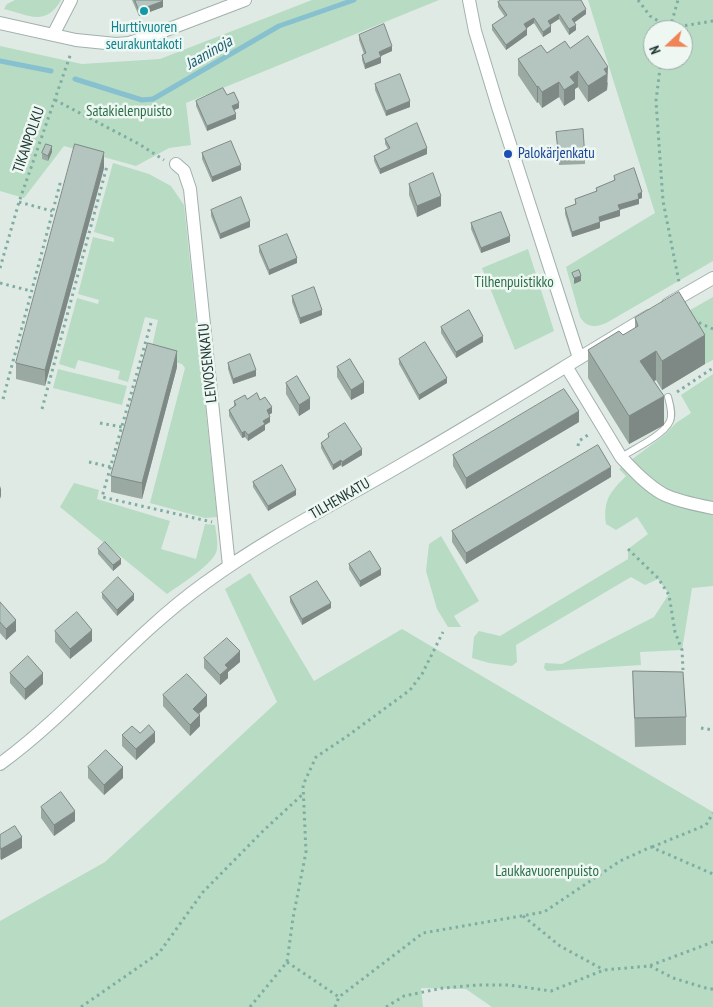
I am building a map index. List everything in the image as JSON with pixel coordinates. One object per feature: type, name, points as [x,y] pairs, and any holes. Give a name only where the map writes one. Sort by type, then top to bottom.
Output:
[{"type":"street","points":[[53,34],[71,0]]},
{"type":"street","points":[[0,23],[101,44],[129,43],[245,0]]},
{"type":"street","points":[[469,0],[475,31],[495,98],[579,358]]},
{"type":"street","name":"LEIVOSENKATU","points":[[176,164],[184,171],[190,189],[229,566]]},
{"type":"street","name":"TILHENKATU","points":[[0,764],[35,738],[181,600],[229,566],[328,505],[412,459],[713,278]]},
{"type":"street","points":[[566,366],[621,457],[649,484],[664,494],[713,508]]},
{"type":"lane","points":[[621,457],[666,427],[671,419],[668,398]]},
{"type":"path","points":[[638,0],[650,16],[656,20]]},
{"type":"path","points":[[672,20],[678,0]]},
{"type":"path","points":[[693,25],[713,21]]},
{"type":"path","name":"TIKANPOLKU","points":[[0,268],[19,202],[73,48]]},
{"type":"path","points":[[660,70],[656,101],[663,201],[679,283]]},
{"type":"path","points":[[55,100],[139,144],[158,158],[176,164]]},
{"type":"path","points":[[42,409],[108,166]]},
{"type":"path","points":[[3,400],[61,180]]},
{"type":"path","points":[[19,202],[52,211]]},
{"type":"path","points":[[0,282],[31,291]]},
{"type":"path","points":[[691,318],[713,329]]},
{"type":"path","points":[[151,323],[102,497],[208,523],[217,522]]},
{"type":"path","points":[[668,398],[713,368]]},
{"type":"path","points":[[100,423],[122,427]]},
{"type":"path","points":[[89,462],[110,467]]},
{"type":"path","points":[[628,549],[658,578],[669,595],[675,632],[682,650],[683,670]]},
{"type":"path","points":[[250,1007],[287,962],[293,918],[306,852],[303,785],[316,757],[346,738],[410,690],[422,674],[443,632]]},
{"type":"path","points":[[700,728],[713,730]]},
{"type":"path","points":[[81,1007],[159,953],[203,892],[264,830],[303,794]]},
{"type":"path","points":[[335,1007],[339,997],[423,932],[544,912],[620,861],[706,825],[713,813]]},
{"type":"path","points":[[651,847],[713,874]]},
{"type":"path","points":[[522,916],[560,946],[604,970]]},
{"type":"path","points":[[386,1007],[404,996],[443,988],[509,985],[551,991],[604,970],[649,966],[713,942]]},
{"type":"path","points":[[287,962],[339,997]]},
{"type":"path","points":[[649,966],[673,978],[713,989]]},
{"type":"green space","points":[[15,0],[61,0],[49,14],[36,17],[4,9],[7,4]]},
{"type":"green space","name":"Satakielenpuisto","points":[[312,0],[439,0],[186,103],[191,145],[169,148],[136,166],[64,146],[24,198],[0,191],[0,46],[82,64],[160,59]]},
{"type":"green space","points":[[588,0],[713,0],[713,261],[608,322],[596,326],[589,325],[580,317],[566,267],[655,213]]},
{"type":"green space","points":[[113,163],[149,174],[171,186],[184,205],[217,517],[205,518],[150,503],[185,368],[182,364],[150,355],[158,320],[145,317],[128,382],[118,379],[120,371],[78,360],[75,369],[59,364],[77,298],[98,304],[99,300],[78,294],[93,237],[114,242],[114,238],[94,232]]},
{"type":"green space","name":"Tilhenpuistikko","points":[[528,249],[554,331],[515,350],[482,268]]},
{"type":"green space","points":[[713,297],[713,360],[705,364],[678,317]]},
{"type":"green space","points":[[58,369],[127,386],[122,405],[53,388]]},
{"type":"green space","points":[[713,374],[713,586],[692,588],[682,650],[640,652],[641,665],[547,671],[544,668],[545,663],[562,664],[654,617],[669,594],[658,579],[645,585],[631,577],[516,645],[517,662],[512,666],[489,663],[472,658],[474,637],[479,631],[500,636],[628,559],[628,549],[648,534],[637,517],[616,530],[606,524],[605,516],[609,497],[626,476],[619,469],[691,413],[681,395]]},
{"type":"green space","points":[[74,483],[99,490],[97,499],[170,521],[161,549],[196,559],[205,524],[215,525],[217,549],[215,555],[204,567],[167,594],[60,507]]},
{"type":"green space","points":[[441,536],[479,601],[454,616],[461,627],[448,627],[437,609],[426,571],[429,544]]},
{"type":"green space","name":"Laukkavuorenpuisto","points":[[250,573],[314,681],[402,629],[713,812],[713,1007],[492,1007],[466,989],[421,988],[423,1007],[0,1007],[0,921],[105,862],[277,702],[225,589]]},
{"type":"building","points":[[135,0],[162,0],[163,1],[139,10]]},
{"type":"building","points":[[501,0],[581,0],[586,9],[572,19],[576,25],[569,29],[559,14],[548,21],[551,26],[543,32],[534,18],[524,24],[527,29],[506,45],[492,25],[507,15],[498,2]]},
{"type":"building","points":[[384,24],[392,46],[379,52],[381,57],[365,64],[362,55],[366,53],[359,35]]},
{"type":"building","points":[[588,36],[608,67],[604,69],[607,74],[588,86],[578,71],[570,77],[575,83],[564,90],[559,82],[542,92],[518,59],[541,45],[547,53],[565,41],[570,48]]},
{"type":"building","points":[[400,74],[410,101],[386,111],[375,84]]},
{"type":"building","points":[[223,88],[227,95],[234,92],[239,103],[232,106],[236,114],[207,126],[196,101]]},
{"type":"building","points":[[417,123],[427,148],[380,169],[374,156],[390,148],[385,139]]},
{"type":"building","points":[[583,129],[585,159],[559,160],[556,132]]},
{"type":"building","points":[[231,141],[241,165],[212,177],[202,153]]},
{"type":"building","points":[[46,144],[52,146],[48,156],[42,153]]},
{"type":"building","points":[[75,144],[104,152],[45,370],[16,363]]},
{"type":"building","points":[[634,168],[642,192],[638,194],[639,199],[618,205],[620,210],[599,217],[600,222],[572,232],[565,208],[576,204],[575,199],[597,191],[596,188],[615,180],[614,176]]},
{"type":"building","points":[[433,173],[441,196],[417,206],[409,184]]},
{"type":"building","points":[[241,197],[250,221],[220,234],[211,210]]},
{"type":"building","points":[[501,212],[510,236],[481,248],[471,223]]},
{"type":"building","points":[[287,234],[297,258],[269,270],[259,246]]},
{"type":"building","points":[[579,270],[581,276],[574,278],[572,273]]},
{"type":"building","points":[[314,287],[322,310],[300,318],[292,296]]},
{"type":"building","points":[[679,292],[705,335],[662,361],[656,351],[640,361],[664,396],[629,416],[588,350],[619,331],[623,335],[638,326],[635,318]]},
{"type":"building","points":[[469,310],[483,336],[456,352],[441,327]]},
{"type":"building","points":[[425,342],[447,378],[419,395],[399,359]]},
{"type":"building","points":[[148,343],[177,351],[142,483],[111,476]]},
{"type":"building","points":[[250,354],[256,370],[233,379],[228,363]]},
{"type":"building","points":[[350,359],[364,382],[351,390],[337,367]]},
{"type":"building","points":[[297,376],[310,398],[299,405],[286,383]]},
{"type":"building","points":[[564,389],[579,411],[466,478],[453,455]]},
{"type":"building","points":[[257,393],[260,400],[265,397],[272,407],[267,410],[270,417],[263,421],[265,424],[248,435],[245,431],[242,433],[229,410],[236,405],[234,401],[245,395],[247,399]]},
{"type":"building","points":[[345,423],[362,449],[342,462],[341,460],[333,465],[321,443],[329,437],[328,434]]},
{"type":"building","points":[[598,445],[611,467],[466,553],[452,531]]},
{"type":"building","points":[[282,465],[296,490],[268,506],[253,482]]},
{"type":"building","points":[[105,542],[121,559],[113,565],[98,549]]},
{"type":"building","points":[[370,551],[381,569],[360,581],[349,564]]},
{"type":"building","points":[[118,577],[134,594],[117,610],[102,593]]},
{"type":"building","points":[[317,581],[331,603],[302,619],[290,597]]},
{"type":"building","points":[[0,602],[16,620],[6,629],[0,622]]},
{"type":"building","points":[[77,612],[92,630],[70,649],[55,631]]},
{"type":"building","points":[[227,638],[240,651],[225,665],[228,668],[220,675],[204,658]]},
{"type":"building","points":[[28,656],[43,673],[25,689],[10,673]]},
{"type":"building","points":[[633,671],[683,672],[686,717],[635,718]]},
{"type":"building","points":[[187,674],[207,695],[193,709],[200,715],[190,725],[163,695]]},
{"type":"building","points":[[149,725],[155,732],[136,749],[122,735],[132,726],[140,733]]},
{"type":"building","points":[[106,750],[123,767],[104,785],[88,767]]},
{"type":"building","points":[[61,792],[75,811],[54,825],[41,807]]},
{"type":"building","points":[[15,826],[22,837],[1,849],[0,835]]},
{"type":"waterway","name":"Jaaninoja","points":[[75,79],[142,100],[153,99],[279,26],[354,0]]},
{"type":"waterway","name":"Jaaninoja","points":[[0,61],[51,71]]},
{"type":"place","name":"Hurttivuoren seurakuntakoti","points":[[144,11]]},
{"type":"place","name":"Palokärjenkatu","points":[[508,154]]}]
